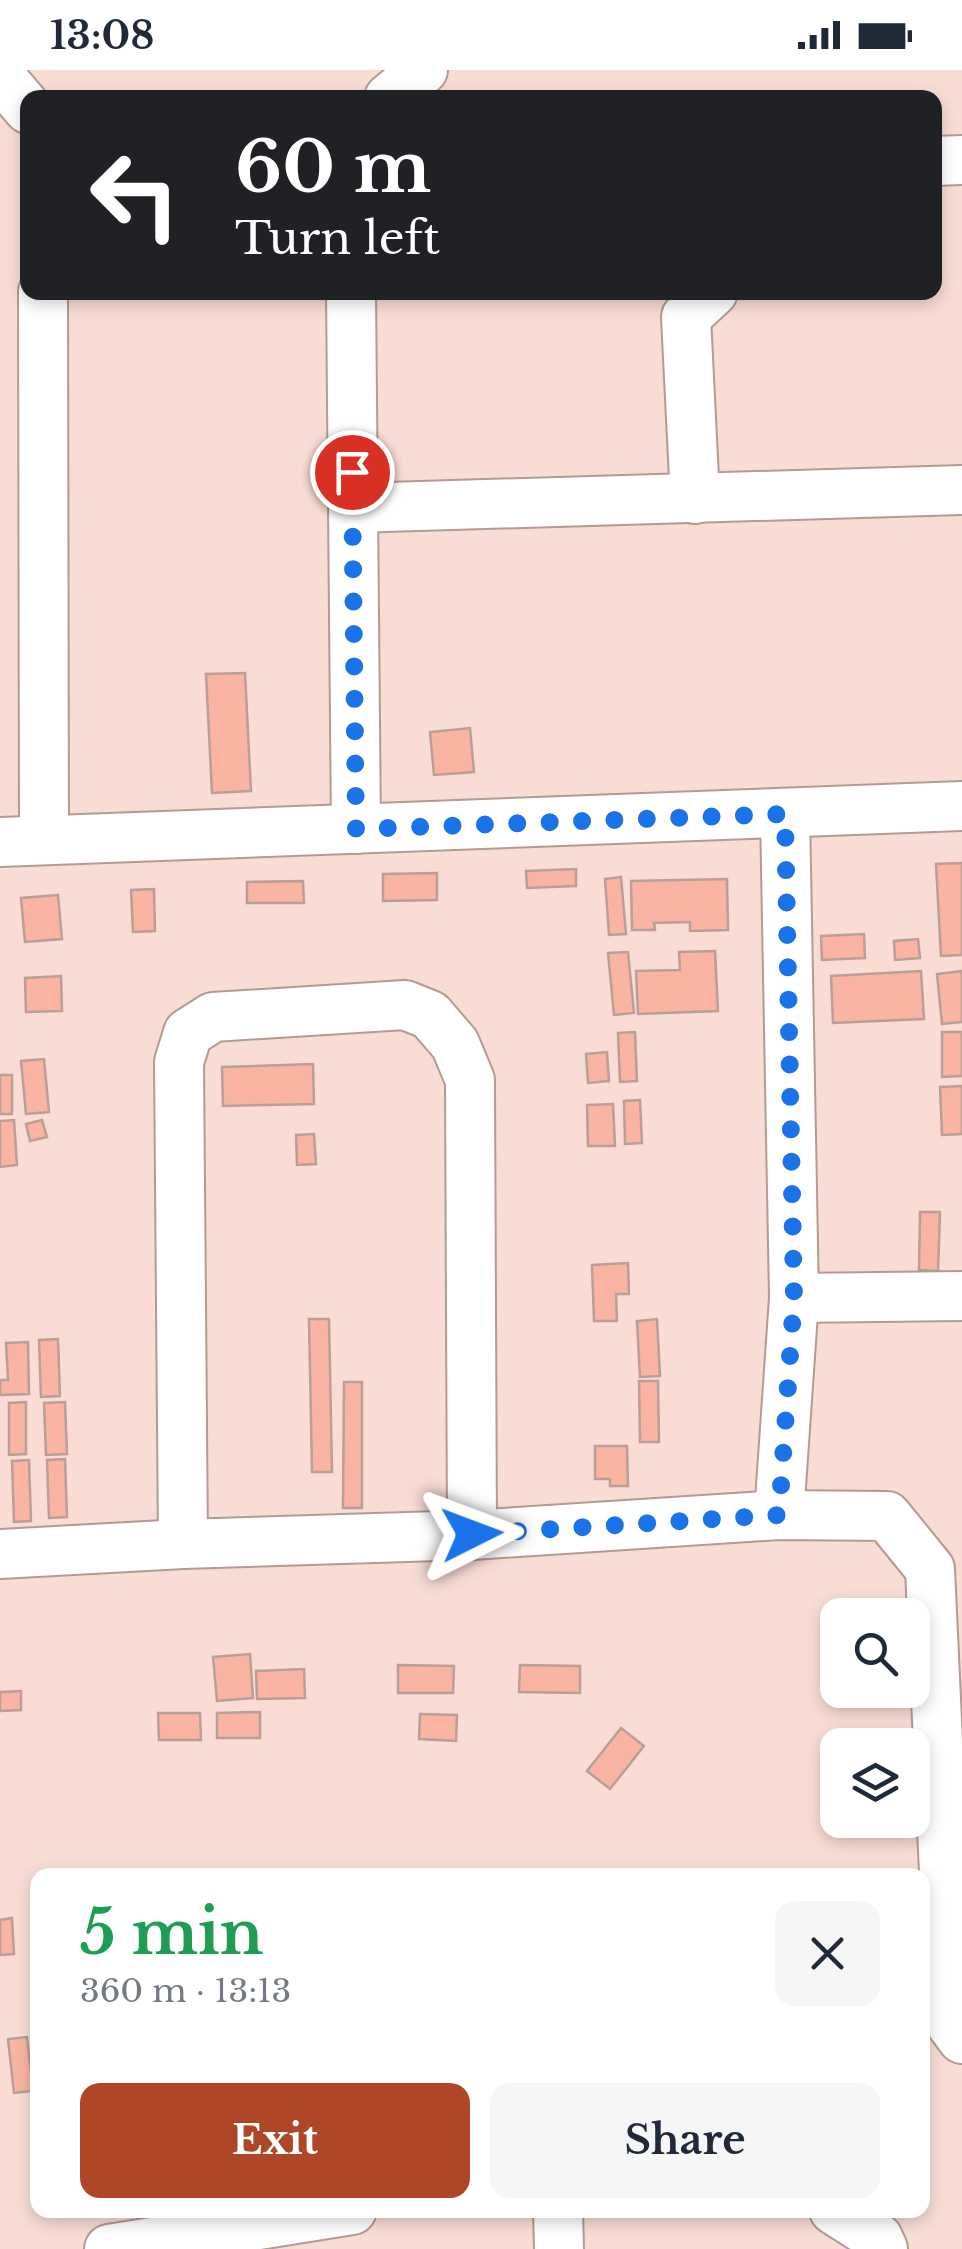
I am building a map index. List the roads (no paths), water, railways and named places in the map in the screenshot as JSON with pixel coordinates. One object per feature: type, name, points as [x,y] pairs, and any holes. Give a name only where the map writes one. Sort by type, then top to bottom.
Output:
[{"type":"street","points":[[399,90],[423,70]]},
{"type":"street","points":[[0,76],[20,100]]},
{"type":"street","points":[[44,300],[22,841],[962,806]]},
{"type":"street","points":[[350,300],[356,829]]},
{"type":"street","points":[[695,499],[686,318],[705,300]]},
{"type":"street","points":[[353,508],[962,490]]},
{"type":"street","points":[[779,1515],[794,1298],[785,814]]},
{"type":"street","points":[[182,1544],[179,1062],[188,1032],[213,1016],[404,1004],[430,1015],[456,1044],[470,1080],[472,1534]]},
{"type":"street","points":[[794,1298],[962,1296]]},
{"type":"street","points":[[0,1554],[472,1534],[779,1515],[886,1516],[930,1569],[951,2024],[962,2039]]},
{"type":"street","points":[[109,2249],[302,2218]]},
{"type":"street","points":[[558,2218],[560,2249]]},
{"type":"street","points":[[847,2218],[878,2238],[883,2249]]}]
